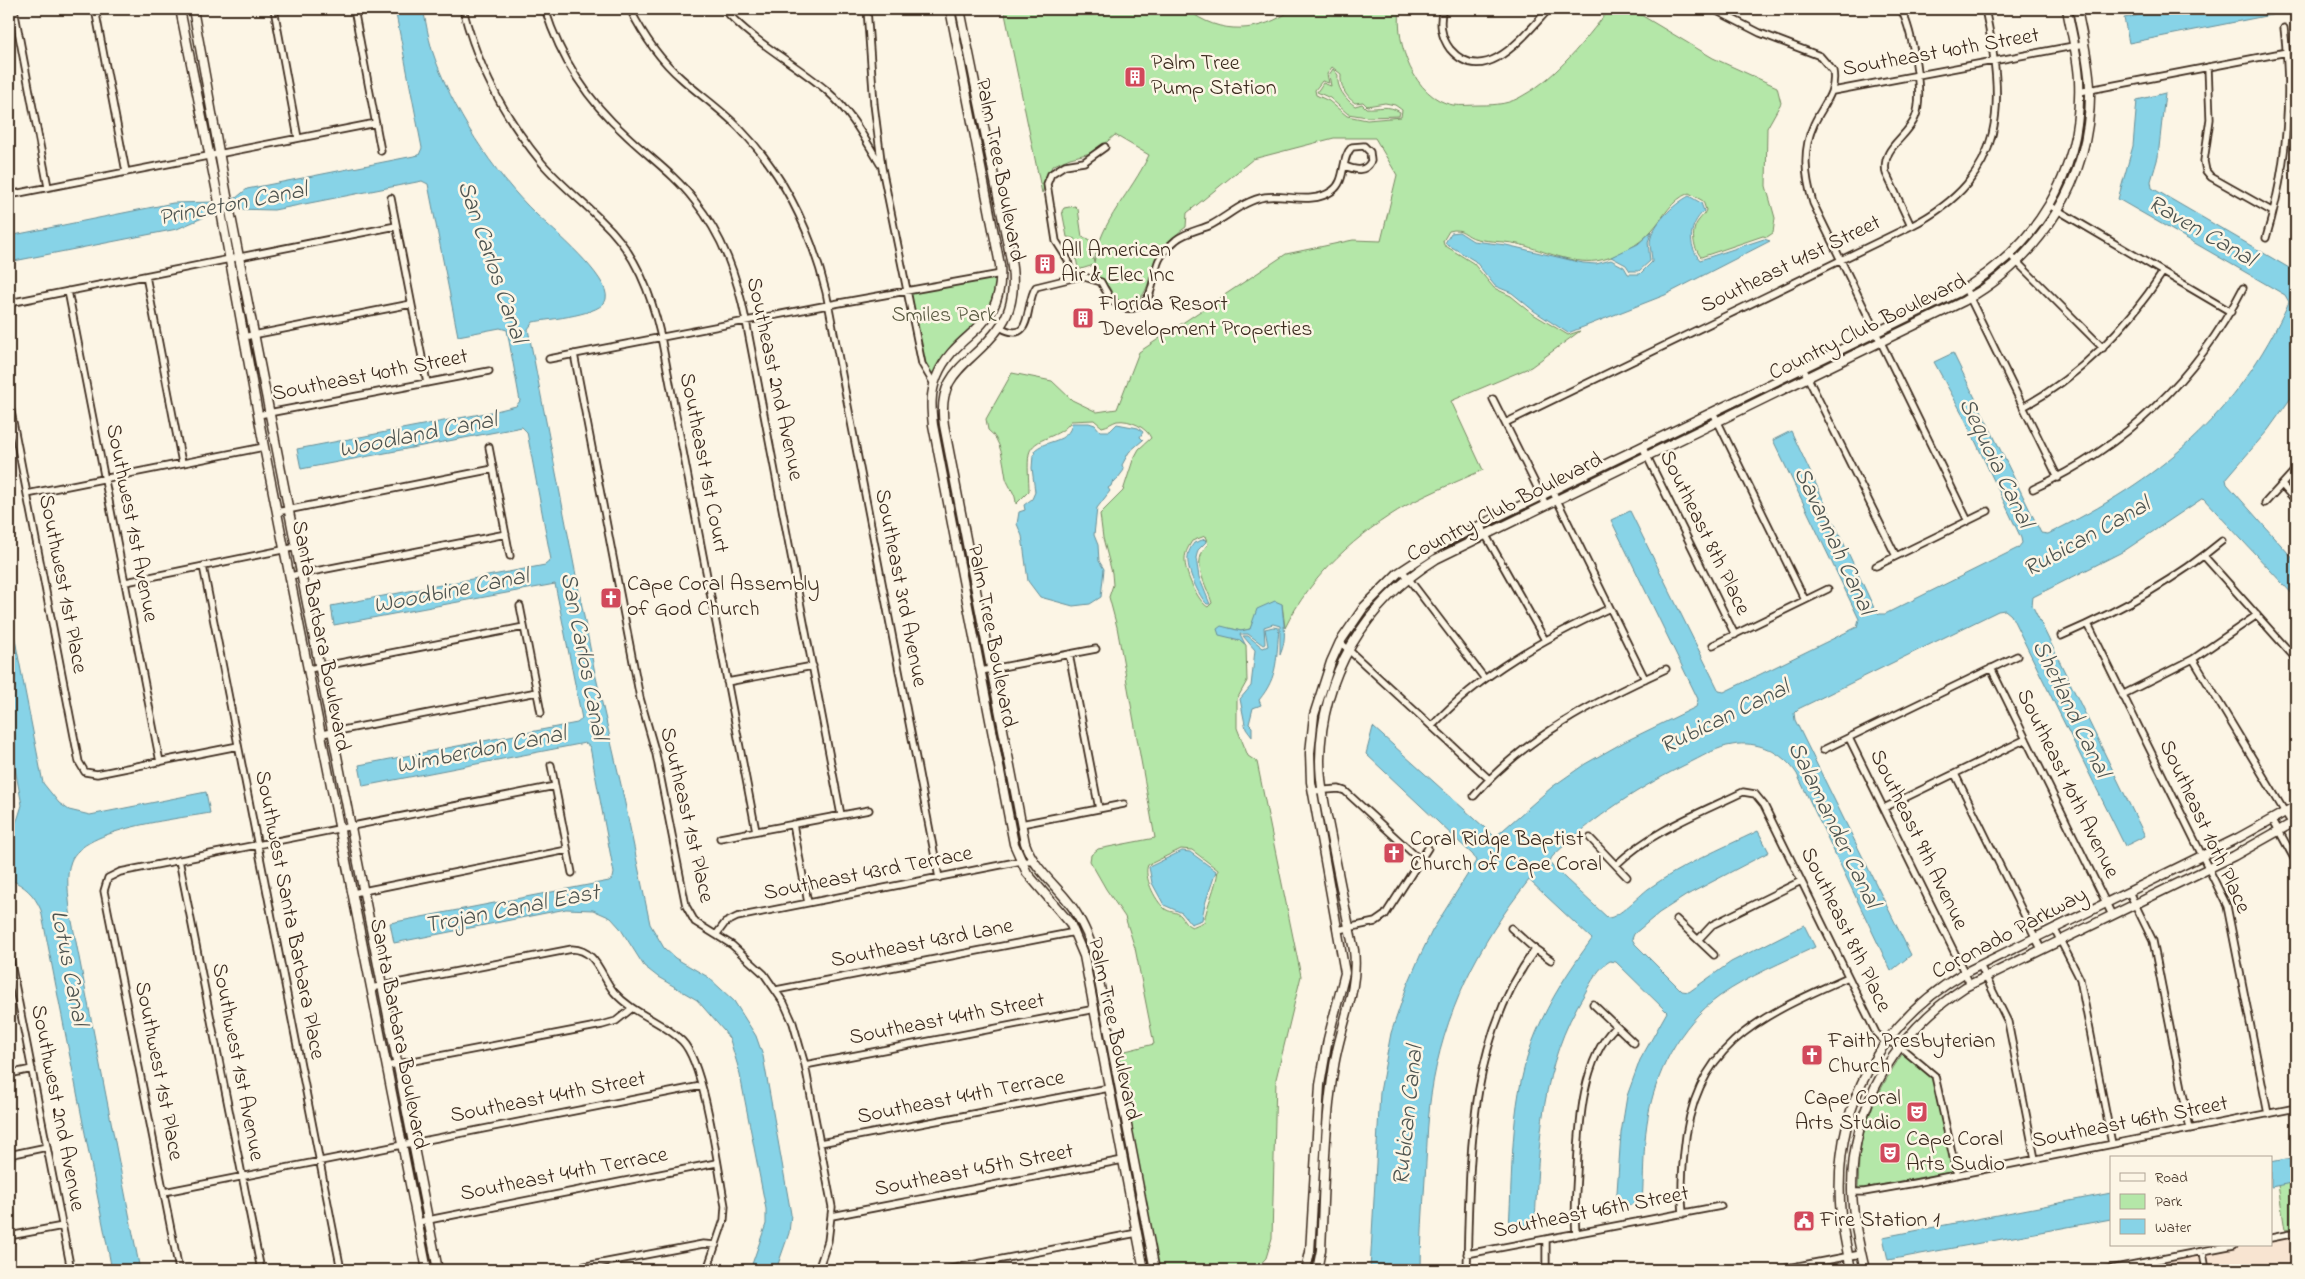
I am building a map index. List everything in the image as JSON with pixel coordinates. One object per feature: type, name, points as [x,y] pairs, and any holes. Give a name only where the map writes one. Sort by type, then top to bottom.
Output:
[{"type":"main road","name":"Santa Barbara Boulevard","points":[[180,9],[222,217],[242,337],[427,1270]]},
{"type":"main road","name":"Santa Barbara Boulevard","points":[[193,9],[227,196],[256,334],[438,1270]]},
{"type":"main road","name":"Palm Tree Boulevard","points":[[950,9],[1001,274],[997,300],[987,319],[947,359],[934,384],[931,407],[934,434],[1010,826],[1020,862],[1027,873],[1063,912],[1075,932],[1087,966],[1144,1270]]},
{"type":"main road","name":"Palm Tree Boulevard","points":[[960,9],[1013,272],[1011,302],[1000,328],[961,365],[950,383],[944,401],[943,417],[1025,843],[1033,862],[1066,899],[1084,927],[1097,962],[1155,1270]]},
{"type":"main road","name":"Country Club Boulevard","points":[[1306,1270],[1310,1252],[1319,1095],[1328,1039],[1344,979],[1344,959],[1312,791],[1310,753],[1314,715],[1326,672],[1340,642],[1372,598],[1402,570],[1444,542],[1965,288],[1992,271],[2028,236],[2050,205],[2070,156],[2076,131],[2079,92],[2074,46],[2066,9]]},
{"type":"main road","name":"Country Club Boulevard","points":[[1317,1270],[1321,1250],[1330,1096],[1336,1055],[1354,982],[1355,960],[1323,790],[1320,759],[1324,718],[1334,681],[1348,650],[1367,620],[1392,592],[1436,559],[1970,298],[1992,284],[2018,262],[2037,242],[2058,211],[2073,181],[2082,155],[2088,122],[2090,90],[2077,9]]},
{"type":"main road","points":[[184,31],[197,28]]},
{"type":"main road","points":[[1001,274],[1013,272]]},
{"type":"main road","points":[[987,319],[1000,328]]},
{"type":"main road","points":[[968,338],[977,350]]},
{"type":"main road","name":"Coronado Parkway","points":[[1851,1270],[1840,1203],[1842,1143],[1849,1117],[1862,1083],[1885,1041],[1925,1000],[1964,973],[2202,856],[2273,820],[2296,806]]},
{"type":"main road","name":"Coronado Parkway","points":[[1865,1270],[1852,1192],[1854,1154],[1862,1121],[1876,1083],[1899,1046],[1934,1009],[1970,984],[2209,868],[2294,822]]},
{"type":"main road","points":[[1010,826],[1021,824]]},
{"type":"main road","points":[[1075,932],[1084,927]]},
{"type":"main road","points":[[1095,1009],[1105,1007]]},
{"type":"main road","points":[[1109,1088],[1120,1086]]},
{"type":"main road","points":[[1319,1095],[1330,1096]]},
{"type":"main road","points":[[1315,1155],[1326,1156]]},
{"type":"main road","points":[[1123,1160],[1134,1158]]},
{"type":"main road","points":[[1137,1233],[1147,1231]]},
{"type":"street","points":[[14,9],[48,187]]},
{"type":"street","points":[[95,9],[126,172]]},
{"type":"street","points":[[274,9],[298,138]]},
{"type":"street","points":[[354,9],[381,151]]},
{"type":"street","points":[[463,9],[485,72],[518,131],[558,179],[616,235],[635,262],[649,292],[660,337]]},
{"type":"street","name":"Southeast 2nd Avenue","points":[[546,9],[564,55],[594,100],[625,134],[680,183],[713,228],[734,272],[746,321],[841,815]]},
{"type":"street","name":"Southeast 3rd Avenue","points":[[630,9],[645,36],[666,62],[740,129],[779,178],[808,234],[822,274],[938,878]]},
{"type":"street","points":[[724,9],[747,31],[816,82],[838,102],[856,124],[882,168]]},
{"type":"street","points":[[867,9],[874,104],[882,168],[922,364],[934,384]]},
{"type":"street","points":[[1443,9],[1441,25],[1448,46],[1460,57],[1474,62],[1492,61],[1506,53],[1549,9]]},
{"type":"street","points":[[1713,9],[1760,33],[1820,56],[1833,71],[1833,91],[1811,130],[1806,154],[1806,171],[1812,203],[1968,521]]},
{"type":"street","points":[[1901,9],[1908,27],[1919,97],[1915,118],[1910,127],[1891,148],[1884,164],[1886,173],[1911,226]]},
{"type":"street","points":[[1985,9],[1994,61]]},
{"type":"street","points":[[2266,238],[2283,170],[2288,127],[2287,52],[2284,28]]},
{"type":"street","name":"Southeast 40th Street","points":[[1833,91],[2084,44]]},
{"type":"street","points":[[2079,92],[2287,52]]},
{"type":"street","name":"Southeast 41st Street","points":[[1505,423],[1933,214],[1956,196],[1974,174],[1986,154],[1997,114],[1998,96],[1994,61]]},
{"type":"street","points":[[2208,67],[2210,98],[2204,161],[2206,171],[2211,177],[2274,212]]},
{"type":"street","points":[[9,195],[376,123]]},
{"type":"street","points":[[1071,278],[1068,260],[1056,241],[1046,184],[1051,174],[1065,165],[1084,162],[1105,146]]},
{"type":"street","points":[[1364,146],[1370,152],[1371,161],[1366,168],[1358,170],[1345,166],[1347,154],[1352,147],[1364,146]]},
{"type":"street","name":"Palm Tree Boulevard","points":[[1000,328],[1008,332],[1019,331],[1027,322],[1033,292],[1036,287],[1081,276],[1101,282],[1114,302],[1123,308],[1136,308],[1147,299],[1157,264],[1166,249],[1180,237],[1208,226],[1253,200],[1268,197],[1294,199],[1322,196],[1333,191],[1341,178],[1345,166]]},
{"type":"street","points":[[391,198],[427,383]]},
{"type":"street","points":[[2050,205],[2231,312]]},
{"type":"street","points":[[9,303],[396,226]]},
{"type":"street","points":[[2010,255],[2103,348]]},
{"type":"street","points":[[2023,406],[2062,382],[2103,348],[2135,313],[2163,272]]},
{"type":"street","points":[[549,359],[828,305],[1001,274]]},
{"type":"street","points":[[146,276],[182,463]]},
{"type":"street","points":[[1965,288],[2058,478]]},
{"type":"street","points":[[2033,489],[2058,478],[2114,443],[2160,403],[2196,364],[2231,312],[2243,288]]},
{"type":"street","name":"Southwest 1st Avenue","points":[[68,291],[160,762]]},
{"type":"street","points":[[242,337],[411,304]]},
{"type":"street","name":"Southeast 1st Court","points":[[660,337],[756,831]]},
{"type":"street","name":"Southeast 1st Place","points":[[574,354],[640,698],[656,754],[686,906],[695,922],[746,957],[776,990],[793,1023],[805,1065],[832,1216],[828,1241],[818,1270]]},
{"type":"street","points":[[1803,368],[1896,556]]},
{"type":"street","name":"Southeast 40th Street","points":[[258,415],[489,371]]},
{"type":"street","points":[[1494,399],[1546,505]]},
{"type":"street","name":"Southwest 1st Place","points":[[9,401],[79,762],[85,772],[97,774],[160,762]]},
{"type":"street","points":[[1713,412],[1805,600]]},
{"type":"street","name":"Southeast 8th Place","points":[[1642,446],[1735,635]]},
{"type":"street","points":[[27,494],[264,447]]},
{"type":"street","points":[[489,447],[510,556]]},
{"type":"street","points":[[2265,503],[2296,469]]},
{"type":"street","points":[[277,512],[494,470]]},
{"type":"street","points":[[2282,485],[2296,501]]},
{"type":"street","points":[[1552,490],[1645,679]]},
{"type":"street","points":[[1876,566],[1988,511]]},
{"type":"street","points":[[1480,525],[1545,640]]},
{"type":"street","points":[[290,576],[506,534]]},
{"type":"street","points":[[2062,636],[2137,599],[2204,556],[2222,541]]},
{"type":"street","points":[[126,582],[297,547]]},
{"type":"street","points":[[2204,556],[2296,659]]},
{"type":"street","name":"Southwest Santa Barbara Place","points":[[203,566],[342,1270]]},
{"type":"street","points":[[1402,570],[1485,679]]},
{"type":"street","points":[[1713,645],[1828,589]]},
{"type":"street","points":[[520,606],[541,713]]},
{"type":"street","points":[[1432,726],[1485,679],[1545,640],[1610,608]]},
{"type":"street","points":[[2122,695],[2193,659],[2257,615]]},
{"type":"street","name":"Southeast 10th Place","points":[[2088,624],[2209,868],[2229,913],[2268,1114]]},
{"type":"street","points":[[308,670],[524,627]]},
{"type":"street","points":[[1340,642],[1489,780]]},
{"type":"street","points":[[981,672],[1096,648]]},
{"type":"street","points":[[1069,654],[1099,809]]},
{"type":"street","points":[[1823,750],[2017,656]]},
{"type":"street","points":[[2193,659],[2284,813],[2294,822]]},
{"type":"street","points":[[727,682],[813,666]]},
{"type":"street","name":"Southeast 10th Avenue","points":[[1992,668],[2112,915]]},
{"type":"street","points":[[1474,796],[1489,780],[1556,726],[1601,700],[1666,669]]},
{"type":"street","points":[[322,734],[537,692]]},
{"type":"street","name":"Southeast 9th Avenue","points":[[1849,738],[1970,984]]},
{"type":"street","points":[[1884,808],[2026,739]]},
{"type":"street","points":[[160,762],[238,746]]},
{"type":"street","points":[[551,765],[572,873]]},
{"type":"street","points":[[1955,774],[2041,949]]},
{"type":"street","points":[[179,860],[555,786]]},
{"type":"street","points":[[1312,791],[1345,791],[1420,859]]},
{"type":"street","name":"Southeast 8th Place","points":[[1616,865],[1636,848],[1677,825],[1743,792],[1755,794],[1764,805],[1876,1032],[1885,1041],[1899,1046],[1930,1071],[1938,1082],[1957,1175]]},
{"type":"street","points":[[1021,824],[1124,804]]},
{"type":"street","points":[[720,838],[869,810]]},
{"type":"street","points":[[2273,820],[2296,862]]},
{"type":"street","points":[[793,824],[808,903]]},
{"type":"street","points":[[1590,838],[1627,877]]},
{"type":"street","points":[[1338,930],[1375,922],[1386,915],[1428,848]]},
{"type":"street","points":[[353,893],[567,850]]},
{"type":"street","name":"Southwest 1st Avenue","points":[[179,860],[260,1270]]},
{"type":"street","name":"Southwest 1st Place","points":[[179,860],[120,872],[108,878],[104,891],[179,1270]]},
{"type":"street","name":"Southeast 43rd Terrace","points":[[716,935],[730,919],[1020,862],[1033,862]]},
{"type":"street","points":[[1698,940],[1712,926],[1801,881]]},
{"type":"street","name":"Southeast 10th Avenue","points":[[2129,892],[2155,948],[2190,1129]]},
{"type":"street","points":[[1676,919],[1714,955]]},
{"type":"street","points":[[1512,928],[1535,950],[1551,960]]},
{"type":"street","points":[[2054,928],[2080,979],[2112,1144]]},
{"type":"street","name":"Southeast 43rd Lane","points":[[776,990],[1075,932]]},
{"type":"street","points":[[372,988],[572,949],[583,949],[588,952],[614,992],[631,1009],[667,1029],[682,1041],[694,1058],[725,1212],[707,1270]]},
{"type":"street","points":[[1467,1270],[1473,1139],[1480,1078],[1502,1009],[1517,978],[1535,950]]},
{"type":"street","name":"Southwest 2nd Avenue","points":[[9,953],[71,1270]]},
{"type":"street","points":[[1980,964],[2008,1022],[2035,1159]]},
{"type":"street","points":[[1683,1214],[1682,1172],[1687,1125],[1696,1094],[1709,1070],[1726,1048],[1748,1028],[1784,1007],[1848,977]]},
{"type":"street","points":[[9,994],[16,992]]},
{"type":"street","points":[[1593,1004],[1634,1043]]},
{"type":"street","points":[[387,1066],[616,1021],[631,1009]]},
{"type":"street","name":"Southeast 44th Street","points":[[805,1065],[1095,1009]]},
{"type":"street","points":[[1576,1234],[1575,1202],[1583,1104],[1602,1044],[1616,1026]]},
{"type":"street","points":[[9,1074],[32,1069]]},
{"type":"street","name":"Southeast 44th Street","points":[[164,1192],[701,1086]]},
{"type":"street","name":"Southeast 44th Terrace","points":[[820,1143],[1109,1088]]},
{"type":"street","name":"Southeast 46th Street","points":[[1852,1192],[1864,1192],[1957,1175],[2296,1108]]},
{"type":"street","points":[[9,1155],[47,1147]]},
{"type":"street","name":"Southeast 45th Street","points":[[832,1216],[1123,1160]]},
{"type":"street","name":"Southeast 44th Terrace","points":[[418,1222],[716,1163]]},
{"type":"street","name":"Southeast 46th Street","points":[[1468,1254],[1721,1206]]},
{"type":"street","points":[[9,1236],[62,1226]]},
{"type":"street","points":[[945,1270],[1137,1233]]},
{"type":"street","points":[[2272,1238],[2296,1233]]},
{"type":"street","points":[[1546,1239],[1546,1270]]},
{"type":"street","points":[[565,1270],[703,1244],[716,1245]]},
{"type":"street","points":[[2105,1270],[2229,1246]]},
{"type":"street","points":[[2202,1252],[2206,1270]]},
{"type":"street","points":[[1777,1270],[1861,1254]]},
{"type":"shaded area","points":[[2296,1234],[2296,1270],[2103,1270],[2232,1246],[2272,1246],[2272,1239]]},
{"type":"green space","points":[[1004,9],[1187,9],[1199,18],[1213,24],[1240,28],[1254,27],[1267,23],[1293,9],[1400,9],[1399,23],[1404,52],[1418,81],[1439,100],[1453,105],[1463,105],[1498,104],[1519,98],[1559,68],[1580,46],[1608,11],[1611,9],[1631,9],[1713,58],[1777,87],[1781,103],[1767,128],[1766,186],[1775,218],[1773,233],[1767,237],[1763,236],[1701,257],[1694,244],[1694,229],[1706,210],[1703,201],[1689,193],[1673,204],[1641,241],[1619,254],[1596,261],[1577,261],[1522,245],[1477,239],[1458,230],[1449,231],[1443,241],[1444,245],[1473,263],[1494,288],[1511,296],[1533,314],[1568,335],[1580,331],[1531,367],[1451,401],[1483,470],[1407,505],[1353,543],[1308,591],[1295,609],[1285,628],[1282,604],[1253,622],[1250,629],[1241,631],[1229,628],[1233,640],[1240,640],[1246,645],[1247,681],[1237,699],[1237,728],[1248,756],[1257,762],[1301,976],[1276,1079],[1272,1238],[1266,1258],[1255,1270],[1158,1270],[1117,1053],[1154,1044],[1135,948],[1125,917],[1090,861],[1091,855],[1098,849],[1155,838],[1117,627],[1109,597],[1113,585],[1112,573],[1103,538],[1100,514],[1123,491],[1133,460],[1139,449],[1151,438],[1142,428],[1127,421],[1117,421],[1102,427],[1094,420],[1071,421],[1061,431],[1041,440],[1032,448],[1028,463],[1029,491],[1016,504],[1015,497],[1006,478],[999,445],[993,434],[988,430],[986,419],[1012,373],[1052,381],[1072,400],[1097,412],[1117,409],[1139,352],[1286,254],[1353,240],[1381,241],[1397,175],[1375,138],[1334,138],[1253,159],[1187,213],[1186,227],[1162,249],[1156,259],[1145,291],[1131,306],[1117,303],[1109,287],[1093,274],[1094,265],[1081,269],[1078,268],[1073,243],[1075,239],[1067,237],[1062,211],[1064,208],[1075,206],[1078,209],[1082,237],[1089,239],[1094,263],[1103,233],[1149,155],[1115,135],[1095,152],[1070,158],[1052,166],[1042,193]],"holes":[[[1332,67],[1341,74],[1341,83],[1344,90],[1355,103],[1363,102],[1367,106],[1385,103],[1395,105],[1402,110],[1401,117],[1367,120],[1347,116],[1329,101],[1316,95],[1315,90],[1322,81],[1329,83],[1327,74]],[[1205,536],[1208,544],[1200,558],[1203,581],[1212,603],[1208,607],[1200,599],[1192,586],[1185,564],[1187,549],[1192,541]],[[1181,849],[1192,850],[1218,870],[1204,922],[1192,927],[1186,924],[1179,914],[1164,908],[1148,881],[1148,865]]]},
{"type":"green space","points":[[1333,69],[1338,75],[1338,84],[1342,92],[1355,106],[1362,104],[1366,108],[1391,108],[1400,112],[1399,116],[1367,117],[1348,114],[1330,98],[1317,92],[1323,83],[1331,86],[1329,75]]},
{"type":"green space","name":"Smiles Park","points":[[998,276],[992,305],[933,379],[924,364],[908,292]]},
{"type":"green space","points":[[1905,1050],[1935,1076],[1956,1171],[1858,1189],[1859,1155],[1871,1110],[1883,1085]]},
{"type":"green space","points":[[2296,1181],[2296,1228],[2285,1230],[2278,1185]]},
{"type":"water","points":[[395,9],[423,9],[432,50],[440,72],[462,117],[489,160],[537,215],[579,254],[599,279],[605,290],[606,299],[596,309],[586,313],[533,322],[528,329],[595,673],[622,789],[650,924],[664,948],[675,958],[708,977],[734,1001],[756,1036],[763,1056],[791,1214],[789,1233],[776,1270],[750,1270],[766,1224],[766,1209],[739,1070],[730,1040],[697,1000],[658,977],[644,966],[620,928],[611,918],[593,910],[566,909],[394,943],[390,923],[609,881],[613,878],[614,873],[590,747],[585,743],[363,786],[359,765],[577,723],[582,719],[555,584],[334,625],[331,606],[545,565],[551,560],[527,432],[522,427],[301,469],[297,449],[496,411],[516,406],[520,401],[507,330],[500,328],[458,336],[428,184],[422,181],[274,210],[234,209],[216,212],[177,229],[9,262],[9,236],[173,203],[214,202],[236,198],[247,189],[419,155],[422,148]]},
{"type":"water","points":[[2173,9],[2296,10],[2129,43],[2124,18]]},
{"type":"water","points":[[2165,93],[2158,157],[2151,181],[2152,188],[2296,272],[2296,391],[2268,430],[2226,479],[2227,484],[2296,562],[2296,598],[2203,498],[2124,551],[2033,597],[2032,605],[2145,836],[2125,846],[2011,615],[2005,610],[1998,611],[1798,709],[1794,713],[1795,720],[1911,955],[1891,971],[1797,774],[1784,759],[1769,749],[1760,746],[1751,744],[1732,745],[1712,752],[1654,781],[1601,815],[1568,842],[1552,857],[1550,861],[1552,866],[1608,918],[1617,914],[1648,889],[1674,872],[1758,831],[1769,852],[1687,895],[1659,913],[1634,934],[1632,939],[1682,991],[1689,992],[1731,962],[1804,925],[1815,947],[1731,989],[1705,1008],[1692,1021],[1662,1069],[1650,1105],[1645,1143],[1642,1203],[1616,1207],[1621,1133],[1627,1096],[1640,1060],[1667,1012],[1616,962],[1610,961],[1602,967],[1570,1020],[1550,1076],[1538,1163],[1535,1224],[1509,1228],[1514,1129],[1521,1080],[1536,1033],[1554,996],[1592,939],[1529,880],[1494,929],[1479,955],[1465,981],[1444,1036],[1431,1095],[1422,1224],[1421,1270],[1370,1270],[1380,1092],[1391,1033],[1407,986],[1432,931],[1476,861],[1473,855],[1366,754],[1373,727],[1495,837],[1552,787],[1585,764],[1624,742],[1696,707],[1698,699],[1611,520],[1630,511],[1719,691],[1724,692],[1857,627],[1859,619],[1773,440],[1791,431],[1875,610],[1879,614],[1885,614],[2018,548],[2022,543],[2021,538],[1963,415],[1934,362],[1953,353],[2041,533],[2048,534],[2088,513],[2125,491],[2159,467],[2191,441],[2245,379],[2268,342],[2289,302],[2285,295],[2118,199],[2133,146],[2137,100]]},
{"type":"water","points":[[1689,196],[1701,203],[1704,211],[1695,222],[1692,235],[1693,248],[1700,260],[1764,239],[1770,241],[1665,295],[1568,333],[1534,311],[1512,293],[1495,286],[1475,261],[1445,243],[1451,233],[1459,232],[1473,241],[1506,245],[1583,263],[1596,264],[1611,260],[1624,267],[1628,274],[1640,274],[1652,262],[1650,242],[1655,228],[1671,209]]},
{"type":"water","points":[[1652,231],[1648,242],[1650,261],[1639,271],[1630,271],[1626,265],[1611,257],[1638,244]]},
{"type":"water","points":[[1072,423],[1089,423],[1095,425],[1100,431],[1110,431],[1117,424],[1138,428],[1143,432],[1140,437],[1143,440],[1129,452],[1122,465],[1124,470],[1115,482],[1113,480],[1108,488],[1110,491],[1097,508],[1094,535],[1098,545],[1099,561],[1104,569],[1101,597],[1090,604],[1073,606],[1040,597],[1028,581],[1022,536],[1017,524],[1019,512],[1025,510],[1024,505],[1032,499],[1035,492],[1032,468],[1034,451],[1039,447],[1062,438],[1070,430]]},
{"type":"water","points":[[1205,539],[1206,542],[1198,550],[1196,558],[1199,577],[1210,604],[1207,604],[1197,589],[1188,562],[1189,551],[1194,543]]},
{"type":"water","points":[[1275,601],[1282,604],[1284,624],[1284,642],[1280,655],[1280,626],[1273,624],[1264,627],[1265,644],[1263,645],[1248,634],[1240,634],[1245,644],[1240,640],[1219,635],[1217,629],[1221,626],[1241,631],[1250,629],[1257,609]]},
{"type":"water","name":"Lotus Canal","points":[[9,609],[43,783],[59,803],[69,810],[90,815],[206,792],[210,813],[133,827],[94,840],[79,850],[71,861],[68,873],[70,911],[140,1270],[112,1270],[41,910],[28,891],[9,879],[9,836],[22,805],[9,738]]},
{"type":"water","points":[[1279,628],[1277,657],[1270,683],[1259,700],[1261,705],[1253,708],[1249,724],[1252,727],[1252,737],[1246,729],[1240,699],[1251,686],[1255,650],[1243,636],[1248,636],[1263,648],[1268,646],[1265,629]]},
{"type":"water","points":[[1182,851],[1190,852],[1216,871],[1202,920],[1191,924],[1182,913],[1164,905],[1152,883],[1149,867]]},
{"type":"water","points":[[2296,1157],[2296,1182],[2272,1187],[2272,1162]]},
{"type":"water","points":[[2110,1193],[2110,1219],[1888,1260],[1883,1237]]},
{"type":"place","name":"Palm Tree Pump Station","points":[[1135,77]]},
{"type":"place","name":"All American Air & Elec Inc","points":[[1045,264]]},
{"type":"place","name":"Florida Resort Development Properties","points":[[1083,318]]},
{"type":"place","name":"Cape Coral Assembly of God Church","points":[[611,598]]},
{"type":"place","name":"Coral Ridge Baptist Church of Cape Coral","points":[[1394,853]]},
{"type":"place","name":"Faith Presbyterian Church","points":[[1812,1055]]},
{"type":"place","name":"Cape Coral Arts Studio","points":[[1917,1112]]},
{"type":"place","name":"Cape Coral Arts Sudio","points":[[1890,1153]]},
{"type":"place","name":"Fire Station 1","points":[[1804,1221]]},
{"type":"water label","name":"Princeton Canal","points":[[233,205]]},
{"type":"water label","name":"Raven Canal","points":[[2201,232]]},
{"type":"water label","name":"San Carlos Canal","points":[[491,262]]},
{"type":"water label","name":"Woodland Canal","points":[[418,436]]},
{"type":"water label","name":"Sequoia Canal","points":[[1995,463]]},
{"type":"water label","name":"Rubican Canal","points":[[2087,538]]},
{"type":"water label","name":"Savannah Canal","points":[[1833,541]]},
{"type":"water label","name":"Woodbine Canal","points":[[451,592]]},
{"type":"water label","name":"San Carlos Canal","points":[[583,656]]},
{"type":"water label","name":"Shetland Canal","points":[[2070,709]]},
{"type":"water label","name":"Rubican Canal","points":[[1725,718]]},
{"type":"water label","name":"Wimberdon Canal","points":[[481,751]]},
{"type":"water label","name":"Salamander Canal","points":[[1833,825]]},
{"type":"water label","name":"Trojan Canal East","points":[[512,910]]},
{"type":"water label","name":"Rubican Canal","points":[[1409,1116]]}]
